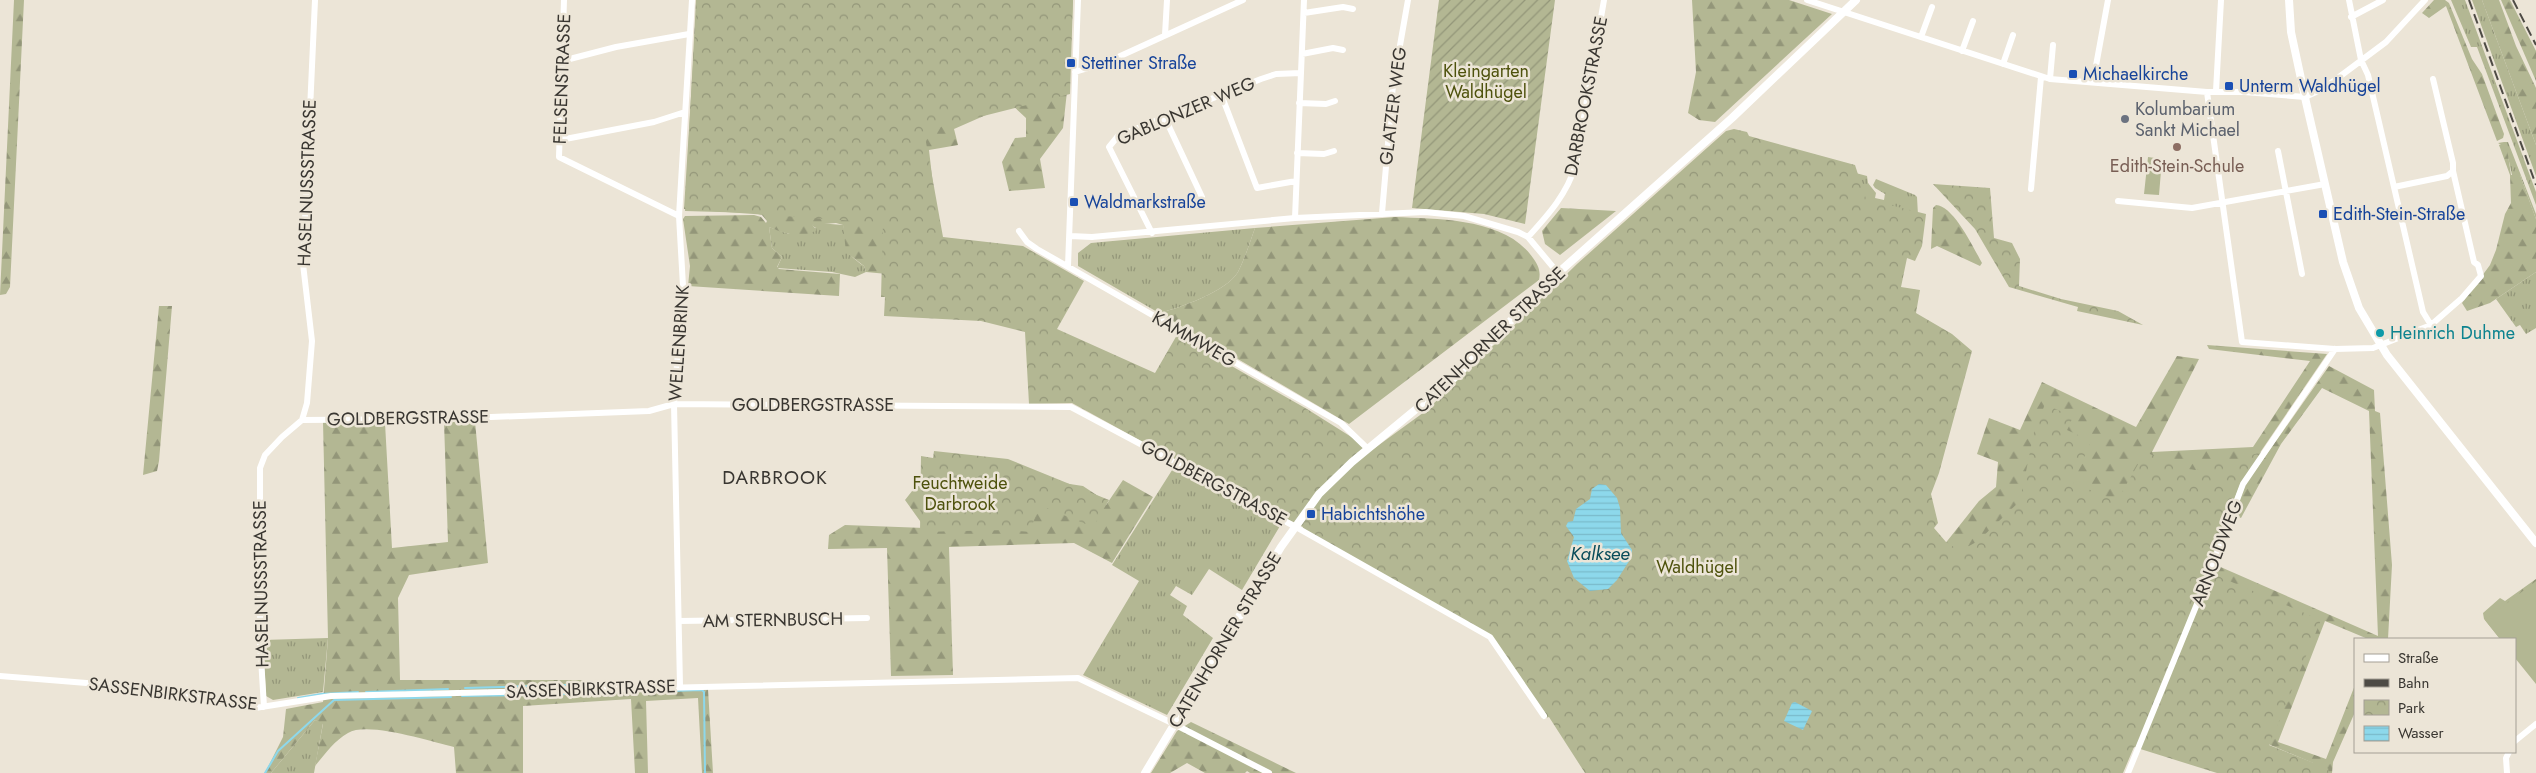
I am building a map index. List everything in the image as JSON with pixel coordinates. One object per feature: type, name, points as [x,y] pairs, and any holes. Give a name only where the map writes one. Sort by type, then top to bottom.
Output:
[{"type":"street","name":"HASELNUSSSTRASSE","points":[[264,707],[260,642],[260,468],[265,455],[302,420],[307,403],[312,341],[303,264],[315,0]]},
{"type":"street","name":"FELSENSTRASSE","points":[[564,0],[559,157],[678,216]]},
{"type":"street","name":"WELLENBRINK","points":[[680,686],[674,404],[683,286],[678,216],[692,0]]},
{"type":"street","points":[[1068,266],[1078,0]]},
{"type":"street","points":[[1165,36],[1167,0]]},
{"type":"street","points":[[1075,72],[1090,69],[1243,0]]},
{"type":"street","points":[[1295,218],[1304,0]]},
{"type":"street","name":"GLATZER WEG","points":[[1382,213],[1393,85],[1408,0]]},
{"type":"street","name":"DARBROOKSTRASSE","points":[[1528,237],[1563,196],[1571,181],[1576,164],[1604,0]]},
{"type":"street","points":[[1807,0],[2041,77],[2208,92],[2305,97],[2323,89],[2386,42],[2425,0]]},
{"type":"street","name":"CATENHORNER STRASSE","points":[[1145,773],[1294,526],[1319,494],[1368,449],[1455,377],[1558,273],[1732,118],[1846,12],[1856,0]]},
{"type":"street","points":[[2093,82],[2108,0]]},
{"type":"street","points":[[2216,91],[2221,0]]},
{"type":"street","points":[[2289,0],[2291,32],[2305,97],[2349,282],[2359,308],[2377,346],[2536,543]]},
{"type":"street","points":[[2349,0],[2361,60],[2368,75],[2423,312],[2431,325]]},
{"type":"street","points":[[2351,17],[2383,0]]},
{"type":"street","points":[[1304,13],[1343,7],[1353,9]]},
{"type":"street","points":[[1921,37],[1932,7]]},
{"type":"street","points":[[1962,51],[1973,21]]},
{"type":"street","points":[[562,61],[616,47],[689,34]]},
{"type":"street","points":[[2003,64],[2013,35]]},
{"type":"street","points":[[2050,78],[2053,45]]},
{"type":"street","points":[[1302,54],[1333,48],[1343,50]]},
{"type":"street","name":"GABLONZER WEG","points":[[1152,233],[1109,147],[1118,136],[1276,74],[1301,73]]},
{"type":"street","points":[[2031,188],[2041,77]]},
{"type":"street","points":[[2208,92],[2242,342],[2334,349],[2377,346],[2431,325],[2462,298],[2481,276],[2478,265],[2474,262],[2432,78]]},
{"type":"street","points":[[1221,94],[1241,141],[1257,188],[1296,181]]},
{"type":"street","points":[[1300,103],[1326,104],[1336,101]]},
{"type":"street","points":[[560,140],[654,122],[685,112]]},
{"type":"street","points":[[1165,118],[1202,197]]},
{"type":"street","points":[[1297,153],[1324,154],[1334,151]]},
{"type":"street","points":[[2278,151],[2302,274]]},
{"type":"street","points":[[2394,187],[2447,176],[2453,171]]},
{"type":"street","points":[[2118,201],[2192,208],[2325,184]]},
{"type":"street","points":[[1070,236],[1092,237],[1152,233],[1295,218],[1424,212],[1464,216],[1528,237],[1558,273]]},
{"type":"street","name":"KAMMWEG","points":[[1019,231],[1027,242],[1341,423],[1368,449]]},
{"type":"street","name":"ARNOLDWEG","points":[[2128,773],[2208,577],[2243,484],[2334,349]]},
{"type":"street","name":"GOLDBERGSTRASSE","points":[[302,420],[440,419],[649,410],[674,404],[1071,407],[1294,526]]},
{"type":"street","points":[[1294,526],[1490,637],[1544,716]]},
{"type":"street","name":"AM STERNBUSCH","points":[[679,621],[867,618]]},
{"type":"street","name":"SASSENBIRKSTRASSE","points":[[0,676],[136,687],[255,708],[330,696],[680,686],[1078,678],[1174,724],[1269,773]]},
{"type":"street","points":[[2516,741],[2536,724]]},
{"type":"street","points":[[2506,773],[2506,758],[2508,753]]},
{"type":"green space","points":[[14,0],[24,0],[10,287],[6,294],[0,295]]},
{"type":"green space","points":[[696,0],[1073,0],[1070,64],[1063,128],[1040,159],[1045,188],[1009,191],[1002,162],[1015,138],[1026,137],[1026,118],[1011,104],[954,129],[958,145],[929,150],[937,220],[887,274],[866,272],[864,266],[846,252],[843,225],[836,223],[812,225],[817,230],[799,235],[781,232],[769,227],[772,248],[782,257],[777,267],[779,269],[840,274],[839,296],[688,286],[690,266],[683,219],[685,216],[754,215],[761,217],[766,223],[767,221],[762,215],[754,213],[685,211]]},
{"type":"green space","name":"Waldhügel","points":[[697,0],[1073,0],[1070,94],[924,131],[943,237],[1023,246],[1084,281],[1057,329],[1155,373],[1177,335],[1307,409],[1372,450],[1427,410],[1577,264],[1726,131],[1734,129],[1747,132],[1749,136],[1855,165],[1866,199],[1926,214],[1922,246],[1915,261],[1907,258],[1901,287],[1920,290],[1916,313],[1952,334],[1972,351],[1939,473],[1931,494],[1938,523],[1934,528],[1946,542],[1960,551],[1978,541],[2020,501],[2034,432],[2045,404],[2073,417],[2067,430],[2091,441],[2073,483],[2117,501],[2145,452],[2184,468],[2195,470],[2218,461],[2234,460],[2262,452],[2240,485],[2206,571],[2321,620],[2269,745],[2329,769],[2329,773],[2217,773],[2134,747],[2123,773],[1585,773],[1549,717],[1543,719],[1491,636],[1303,529],[1303,527],[1247,499],[1072,403],[1029,404],[1025,332],[981,321],[884,316],[885,297],[881,297],[883,223],[684,209]]},
{"type":"green space","name":"Kleingarten Waldhügel","points":[[1439,0],[1555,0],[1525,224],[1484,214],[1412,208]]},
{"type":"green space","points":[[1692,0],[1789,0],[1832,14],[1715,122],[1699,120],[1688,113],[1696,72]]},
{"type":"green space","points":[[2434,0],[2445,0],[2449,3],[2472,59],[2482,74],[2504,134],[2503,138],[2497,141],[2446,6],[2429,18],[2422,13]]},
{"type":"green space","points":[[2451,0],[2465,0],[2536,192],[2536,205],[2477,47],[2471,47]]},
{"type":"green space","points":[[2472,0],[2482,0],[2536,145],[2536,176]]},
{"type":"green space","points":[[2482,0],[2499,0],[2516,46],[2536,88],[2536,145]]},
{"type":"green space","points":[[2501,0],[2510,0],[2536,51],[2536,81]]},
{"type":"green space","points":[[2508,142],[2536,214],[2536,219],[2520,175],[2512,175],[2506,148],[2498,143]]},
{"type":"green space","points":[[2503,144],[2507,148],[2511,175],[2520,175],[2536,219],[2536,272],[2490,303],[2467,311],[2462,303],[2490,265],[2496,250],[2505,214],[2511,203],[2510,175],[2499,145]]},
{"type":"green space","points":[[2148,157],[2162,159],[2159,195],[2144,194]]},
{"type":"green space","points":[[1852,172],[1867,176],[1868,183],[1876,193],[1875,198],[1884,200],[1885,194],[1873,185],[1876,179],[1915,195],[1917,197],[1918,215],[1865,200]]},
{"type":"green space","points":[[1933,184],[1990,188],[1994,238],[2012,243],[2020,259],[2019,286],[2061,299],[2118,311],[2143,325],[2077,311],[2078,307],[2009,287],[1975,229]]},
{"type":"green space","points":[[1936,205],[1943,207],[1956,220],[1982,263],[1980,266],[1937,246],[1931,249],[1933,208]]},
{"type":"green space","points":[[1561,208],[1616,211],[1560,255],[1545,244],[1542,231]]},
{"type":"green space","points":[[1395,217],[1470,223],[1506,235],[1521,245],[1533,258],[1539,268],[1539,280],[1349,424],[1159,313],[1202,298],[1224,286],[1232,279],[1241,267],[1255,228]]},
{"type":"green space","points":[[818,223],[843,225],[848,252],[864,266],[866,272],[855,277],[832,272],[777,268],[782,257],[772,248],[769,227],[789,234],[816,228],[811,225]]},
{"type":"green space","points":[[1255,228],[1241,267],[1232,279],[1224,286],[1202,298],[1159,313],[1078,266],[1078,253],[1091,243]]},
{"type":"green space","points":[[2536,272],[2536,328],[2526,334],[2520,325],[2516,327],[2496,299]]},
{"type":"green space","points":[[159,306],[172,306],[159,461],[157,471],[143,475]]},
{"type":"green space","points":[[2207,345],[2327,354],[2240,482],[2120,773],[1944,545],[1979,501],[1996,487],[1998,462],[1977,454],[1989,418],[2020,430],[2042,382],[2136,427],[2177,356],[2199,359],[2152,452],[2253,447],[2310,361],[2209,349]]},
{"type":"green space","points":[[2329,366],[2374,390],[2375,411],[2380,413],[2392,565],[2388,638],[2366,638],[2325,621],[2278,742],[2326,759],[2354,688],[2354,714],[2333,762],[2332,773],[2312,773],[2313,763],[2261,741],[2212,574],[2216,565],[2378,636],[2369,411],[2322,388],[2281,444],[2241,518],[2234,515],[2245,485]]},
{"type":"green space","points":[[475,421],[488,563],[409,575],[398,598],[400,680],[584,680],[586,693],[708,689],[713,773],[702,773],[698,698],[646,701],[648,773],[635,773],[631,699],[523,706],[523,773],[456,773],[454,747],[370,729],[357,730],[343,736],[315,766],[323,724],[315,720],[271,773],[265,773],[283,737],[286,709],[323,702],[328,638],[323,422],[385,423],[392,548],[448,542],[444,422]]},
{"type":"green space","name":"Feuchtweide Darbrook","points":[[934,451],[1008,459],[1109,500],[1093,527],[1039,505],[1030,532],[1008,530],[920,532],[921,456],[933,458]]},
{"type":"green space","points":[[1174,467],[1280,526],[1242,590],[1209,569],[1192,595],[1176,586],[1170,595],[1187,606],[1183,615],[1213,638],[1167,715],[1083,675],[1139,581],[1112,565]]},
{"type":"green space","points":[[1123,480],[1153,497],[1112,563],[1074,543],[949,547],[953,675],[891,676],[887,548],[828,549],[829,535],[845,525],[925,528],[905,500],[916,486],[1043,490],[1063,483],[1083,486],[1101,498],[1106,505]]},
{"type":"green space","points":[[2536,579],[2536,587],[2508,638],[2499,638],[2484,619],[2483,613],[2500,598],[2505,601]]},
{"type":"green space","points":[[2536,581],[2536,684],[2516,659],[2516,638],[2499,638],[2485,620]]},
{"type":"green space","points":[[328,638],[323,692],[273,700],[266,696],[263,640]]},
{"type":"green space","points":[[315,720],[323,723],[314,773],[271,773]]},
{"type":"green space","points":[[1191,722],[1296,773],[1250,773],[1247,771],[1245,773],[1205,773],[1187,763],[1170,773],[1151,773],[1177,731]]},
{"type":"water","name":"Kalksee","points":[[1599,484],[1606,485],[1617,498],[1620,508],[1621,533],[1632,550],[1631,558],[1617,580],[1608,589],[1590,591],[1574,578],[1567,561],[1574,537],[1566,526],[1568,522],[1573,521],[1576,509],[1590,499],[1592,489]]},
{"type":"water","points":[[1795,702],[1812,711],[1803,730],[1784,721],[1792,703]]},
{"type":"waterway","points":[[465,688],[599,684]]},
{"type":"waterway","points":[[366,692],[448,689]]},
{"type":"waterway","points":[[670,691],[702,690],[704,692],[705,773]]},
{"type":"waterway","points":[[298,698],[321,694],[358,692]]},
{"type":"waterway","points":[[540,695],[617,692]]},
{"type":"waterway","points":[[462,696],[531,695]]},
{"type":"waterway","points":[[265,773],[278,751],[334,700],[451,697]]},
{"type":"railway","points":[[2469,0],[2536,185]]},
{"type":"railway","points":[[2513,0],[2536,45]]},
{"type":"place","name":"Stettiner Straße","points":[[1071,63]]},
{"type":"place","name":"Michaelkirche","points":[[2073,74]]},
{"type":"place","name":"Unterm Waldhügel","points":[[2229,86]]},
{"type":"place","name":"Kolumbarium Sankt Michael","points":[[2125,119]]},
{"type":"place","name":"Edith-Stein-Schule","points":[[2177,147]]},
{"type":"place","name":"Waldmarkstraße","points":[[1074,202]]},
{"type":"place","name":"Edith-Stein-Straße","points":[[2323,214]]},
{"type":"place","name":"Heinrich Duhme","points":[[2380,333]]},
{"type":"place","name":"Habichtshöhe","points":[[1311,514]]},
{"type":"district","name":"DARBROOK","points":[[775,477]]}]
